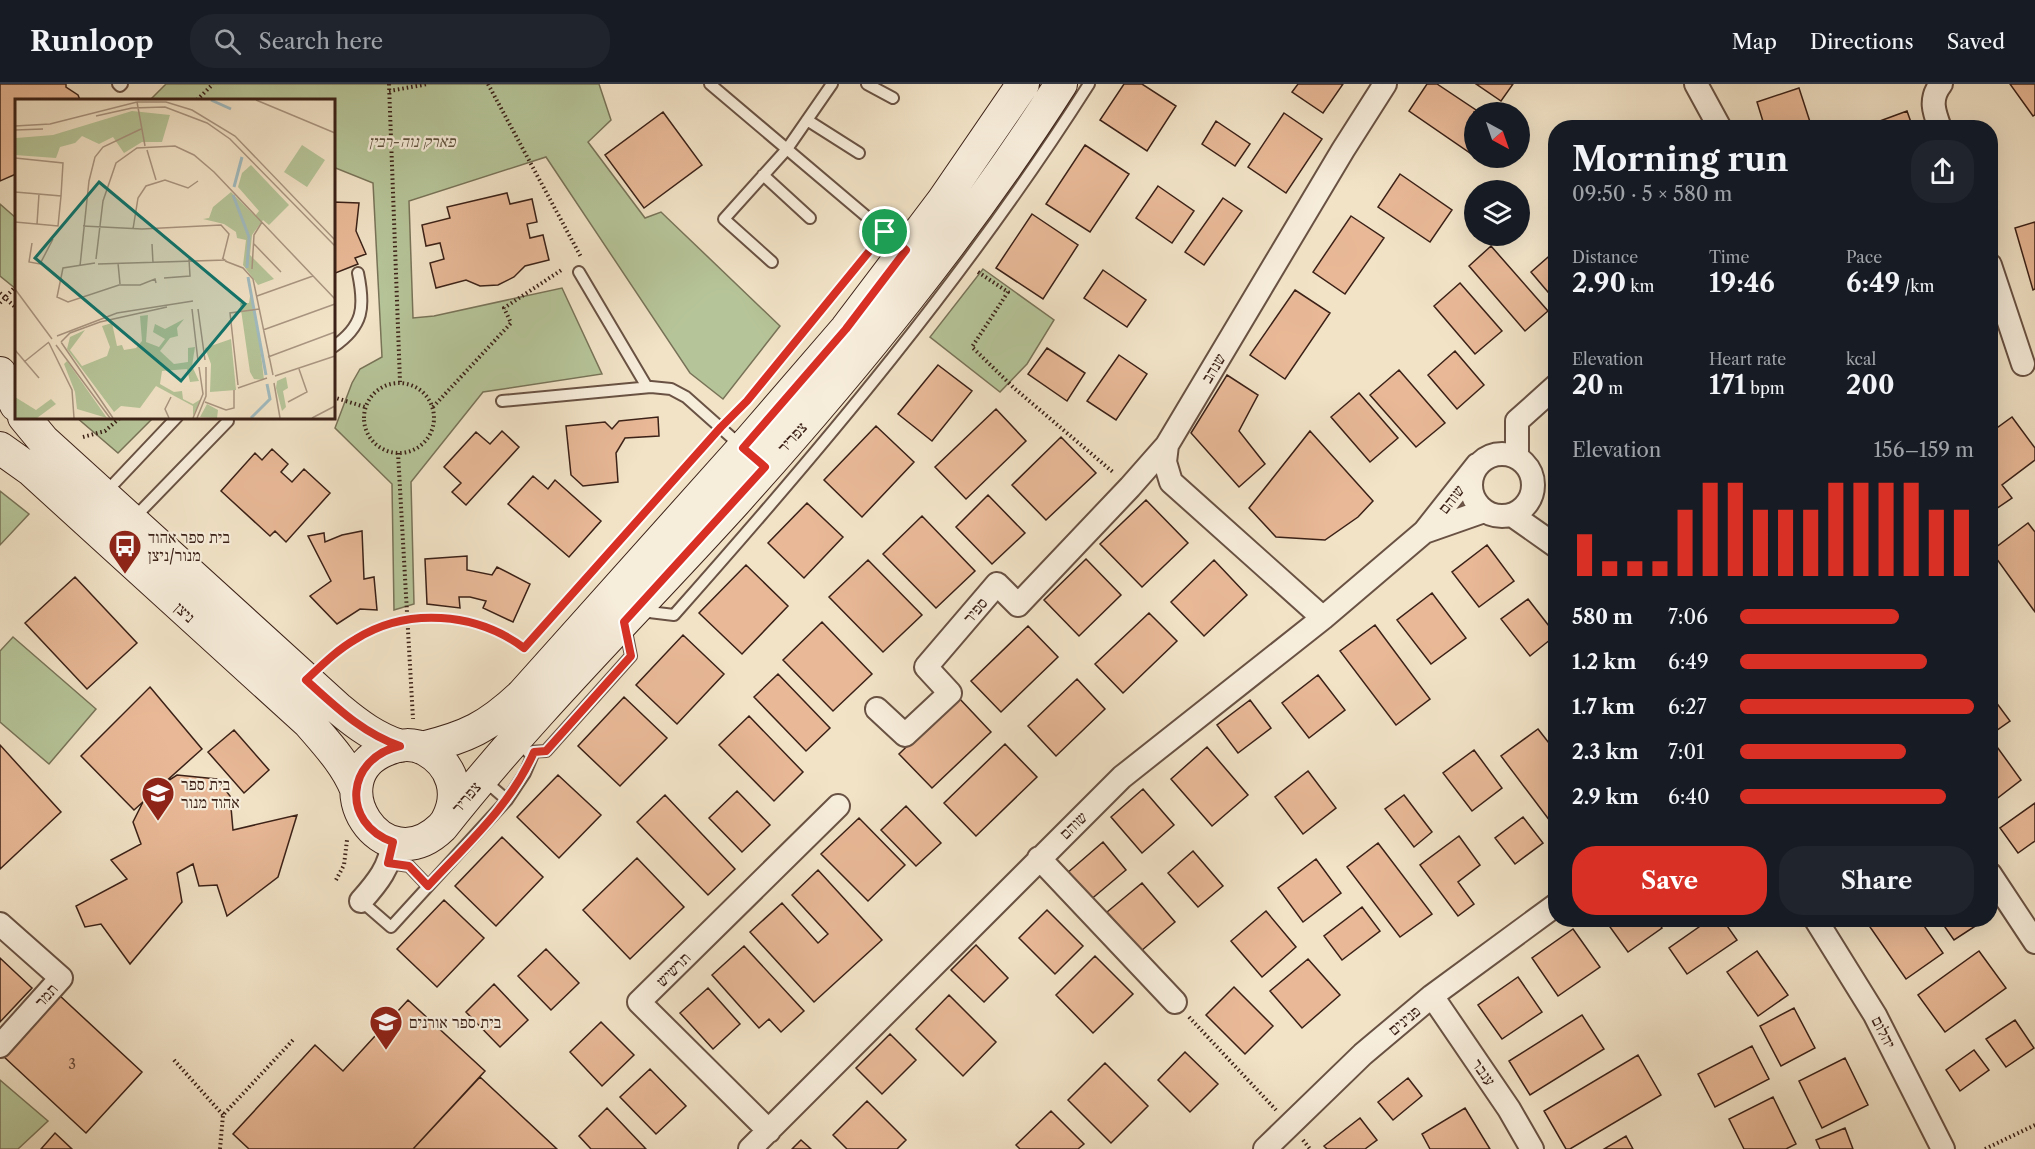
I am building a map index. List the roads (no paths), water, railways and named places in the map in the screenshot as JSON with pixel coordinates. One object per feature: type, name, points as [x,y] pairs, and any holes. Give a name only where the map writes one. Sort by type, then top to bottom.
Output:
[{"type":"street","name":"צפריר","points":[[447,820],[482,778],[519,753],[629,616],[748,451],[906,250],[1023,84]]},
{"type":"street","name":"צפריר","points":[[412,747],[466,736],[486,726],[522,695],[536,657],[748,451],[844,377],[900,309],[984,196],[1061,84]]},
{"type":"street","name":"שנהב","points":[[1167,445],[1343,150],[1385,84]]},
{"type":"street","points":[[1696,84],[1716,120]]},
{"type":"street","points":[[1937,120],[1932,107],[1937,89],[1941,84]]},
{"type":"street","points":[[1998,289],[2023,364]]},
{"type":"street","points":[[0,373],[15,403]]},
{"type":"street","points":[[1517,457],[1517,421],[1548,393]]},
{"type":"street","name":"ניצן","points":[[25,418],[44,440],[132,520],[321,667],[367,731],[382,740],[412,747]]},
{"type":"street","name":"ספיר","points":[[877,710],[905,735],[950,693],[926,667],[997,584],[1018,605],[1167,445]]},
{"type":"street","points":[[1167,445],[1165,462],[1171,482],[1323,618]]},
{"type":"street","name":"ניצן","points":[[0,448],[31,470],[309,723],[339,758],[356,789]]},
{"type":"street","points":[[1496,454],[1517,457],[1526,464],[1532,474],[1531,496],[1520,511],[1512,515],[1502,517],[1484,511],[1472,495],[1470,484],[1477,465],[1496,454]]},
{"type":"street","name":"שוהם","points":[[750,1149],[1122,777],[1323,618],[1424,532],[1477,465]]},
{"type":"street","points":[[1531,496],[1548,527]]},
{"type":"street","name":"שוהם","points":[[1424,532],[1484,511]]},
{"type":"street","points":[[1512,515],[1548,540]]},
{"type":"street","points":[[361,901],[378,882],[391,853],[407,843],[422,840],[437,831],[451,813],[455,793],[450,774],[437,757],[412,747],[383,751],[371,759],[360,775],[356,789],[357,806],[363,819],[391,853]]},
{"type":"street","name":"תרשיש","points":[[769,1131],[639,1002],[838,806]]},
{"type":"street","points":[[1039,858],[1174,1002]]},
{"type":"street","points":[[1998,886],[2035,942]]},
{"type":"street","name":"פנינים","points":[[1265,1149],[1363,1054],[1432,996],[1548,911]]},
{"type":"street","name":"תמר","points":[[0,924],[61,978],[0,1046]]},
{"type":"street","name":"יהלום","points":[[1820,927],[1875,1015],[1943,1149]]},
{"type":"street","name":"ענבר","points":[[1432,996],[1509,1109],[1532,1149]]},
{"type":"lane","points":[[711,84],[906,250]]},
{"type":"lane","points":[[772,262],[724,219],[787,149],[832,84]]},
{"type":"lane","points":[[867,84],[893,98]]},
{"type":"lane","points":[[629,616],[674,615],[774,502],[861,397],[1002,215],[1089,84]]},
{"type":"lane","points":[[807,120],[859,153]]},
{"type":"lane","points":[[763,176],[810,218]]},
{"type":"lane","points":[[579,272],[647,387]]},
{"type":"lane","points":[[334,346],[344,340],[362,314],[362,294],[358,273]]},
{"type":"lane","points":[[502,400],[647,387],[670,389],[686,397],[748,451]]},
{"type":"lane","points":[[104,495],[176,418]]},
{"type":"lane","points":[[132,520],[228,421]]},
{"type":"lane","points":[[361,901],[391,927],[507,800],[525,773],[519,753]]},
{"type":"lane","points":[[482,778],[507,800]]},
{"type":"lane","points":[[391,853],[409,866],[428,886]]},
{"type":"place","name":"בית ספר אהוד מנור/ניצן","points":[[125,575]]},
{"type":"place","name":"בית ספר אהוד מנור","points":[[158,822]]},
{"type":"place","name":"בית ספר אורנים","points":[[386,1051]]},
{"type":"park label","name":"פארק נוה-רבין","points":[[412,141]]}]
